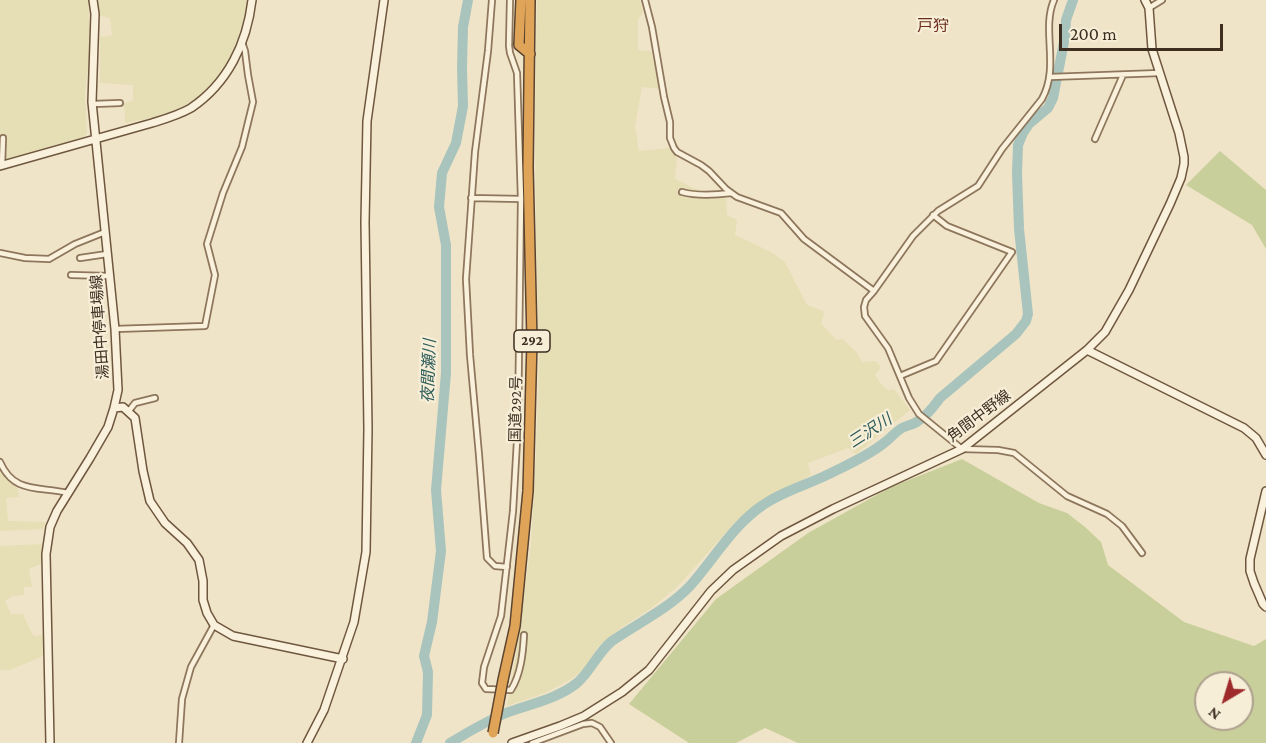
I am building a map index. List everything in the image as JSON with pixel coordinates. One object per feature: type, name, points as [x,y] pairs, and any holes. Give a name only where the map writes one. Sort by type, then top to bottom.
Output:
[{"type":"highway","points":[[521,0],[519,45],[530,54]]},
{"type":"highway","name":"国道292号","points":[[492,738],[515,626],[528,491],[532,341],[528,167],[531,0]]},
{"type":"main road","name":"湯田中停車場線","points":[[50,743],[46,554],[50,527],[57,511],[108,427],[118,390],[115,329],[93,104],[95,14],[93,0]]},
{"type":"main road","points":[[1,166],[172,117],[190,108],[213,89],[232,65],[247,26],[252,0]]},
{"type":"main road","points":[[307,743],[324,710],[343,659],[354,622],[366,552],[367,122],[384,0]]},
{"type":"main road","name":"角間中野線","points":[[512,743],[584,716],[622,692],[649,670],[711,591],[733,570],[781,536],[833,509],[962,449],[1087,350],[1106,332],[1170,204],[1184,164],[1179,133],[1152,49],[1149,8],[1145,0]]},
{"type":"main road","points":[[1087,350],[1244,428],[1256,438],[1266,455]]},
{"type":"main road","points":[[114,408],[123,408],[135,418],[150,501],[165,523],[188,543],[199,560],[203,581],[203,600],[214,625],[233,636],[343,659]]},
{"type":"main road","points":[[1266,491],[1250,559],[1250,570],[1266,608]]},
{"type":"street","points":[[492,0],[471,198],[465,279],[487,558],[495,566],[507,567]]},
{"type":"street","points":[[510,0],[509,46],[517,73],[522,199],[518,423],[507,567],[501,616],[484,668],[482,683],[486,689],[511,690],[516,682],[523,654],[524,634]]},
{"type":"street","points":[[645,0],[670,122],[670,138],[677,152],[701,165],[731,193],[745,201],[781,213],[804,239],[874,291]]},
{"type":"street","points":[[1054,0],[1050,15],[1051,77],[1042,99],[1002,149],[978,186],[933,216],[913,236],[866,300],[865,316],[888,348],[916,411],[962,449],[1014,453],[1067,496],[1107,514],[1122,526],[1142,553]]},
{"type":"street","points":[[1149,8],[1162,0]]},
{"type":"street","points":[[115,329],[205,326],[215,275],[207,244],[223,193],[242,147],[254,102],[242,42]]},
{"type":"street","points":[[1051,77],[1160,73]]},
{"type":"street","points":[[1095,139],[1123,75]]},
{"type":"street","points":[[93,104],[120,103]]},
{"type":"street","points":[[1,166],[3,138]]},
{"type":"street","points":[[682,192],[703,195],[731,193]]},
{"type":"street","points":[[471,198],[522,199]]},
{"type":"street","points":[[900,376],[936,361],[1012,252],[947,226],[933,216]]},
{"type":"street","points":[[0,253],[25,258],[50,259],[75,244],[105,232]]},
{"type":"street","points":[[80,258],[107,254]]},
{"type":"street","points":[[71,274],[109,276]]},
{"type":"street","points":[[128,412],[135,403],[155,398]]},
{"type":"street","points":[[0,462],[6,473],[19,485],[68,493]]},
{"type":"street","points":[[179,743],[182,699],[191,667],[214,625]]},
{"type":"street","points":[[532,743],[583,724],[592,723],[600,727],[611,743]]},
{"type":"shaded area","points":[[0,0],[88,0],[90,36],[85,92],[87,134],[0,161]]},
{"type":"shaded area","points":[[97,0],[247,0],[240,41],[229,62],[214,81],[194,100],[171,114],[125,123],[124,103],[133,101],[133,85],[100,83],[100,37],[112,35],[110,18],[100,16]]},
{"type":"shaded area","points":[[537,0],[640,0],[643,12],[638,20],[638,50],[651,51],[660,89],[642,87],[635,127],[639,151],[669,148],[677,158],[675,179],[693,188],[726,198],[727,215],[737,220],[735,235],[771,252],[785,262],[807,305],[823,311],[821,323],[836,340],[843,339],[857,353],[862,362],[876,361],[881,367],[875,375],[888,390],[894,389],[910,410],[856,454],[848,448],[808,463],[811,475],[737,520],[679,585],[598,647],[586,667],[573,678],[545,693],[507,706],[531,544],[536,453],[539,358],[535,109]]},
{"type":"shaded area","points":[[0,469],[8,481],[18,489],[19,497],[6,498],[8,521],[46,522],[43,529],[0,531]]},
{"type":"shaded area","points":[[44,544],[43,563],[29,569],[32,587],[24,587],[24,595],[13,596],[5,601],[11,614],[23,614],[34,636],[44,635],[43,656],[10,670],[0,670],[0,546]]},
{"type":"green space","points":[[1220,151],[1266,190],[1266,249],[1252,225],[1186,185]]},
{"type":"green space","points":[[962,459],[1039,503],[1067,513],[1101,542],[1108,565],[1184,622],[1254,646],[1266,639],[1266,743],[798,743],[765,728],[736,743],[689,743],[629,704],[716,599],[808,533],[891,487]]},
{"type":"waterway","name":"夜間瀬川","points":[[416,743],[427,715],[428,672],[424,656],[432,622],[441,551],[436,490],[446,373],[446,245],[439,207],[442,173],[456,143],[463,106],[463,27],[468,0]]},
{"type":"waterway","name":"三沢川","points":[[450,743],[499,716],[569,689],[586,673],[612,641],[663,609],[690,586],[733,532],[752,513],[779,496],[864,456],[878,448],[899,430],[921,419],[940,398],[1016,334],[1026,321],[1028,314],[1019,229],[1018,145],[1029,124],[1048,108],[1053,98],[1065,37],[1066,20],[1073,0]]},
{"type":"district","name":"戸狩","points":[[933,26]]}]
